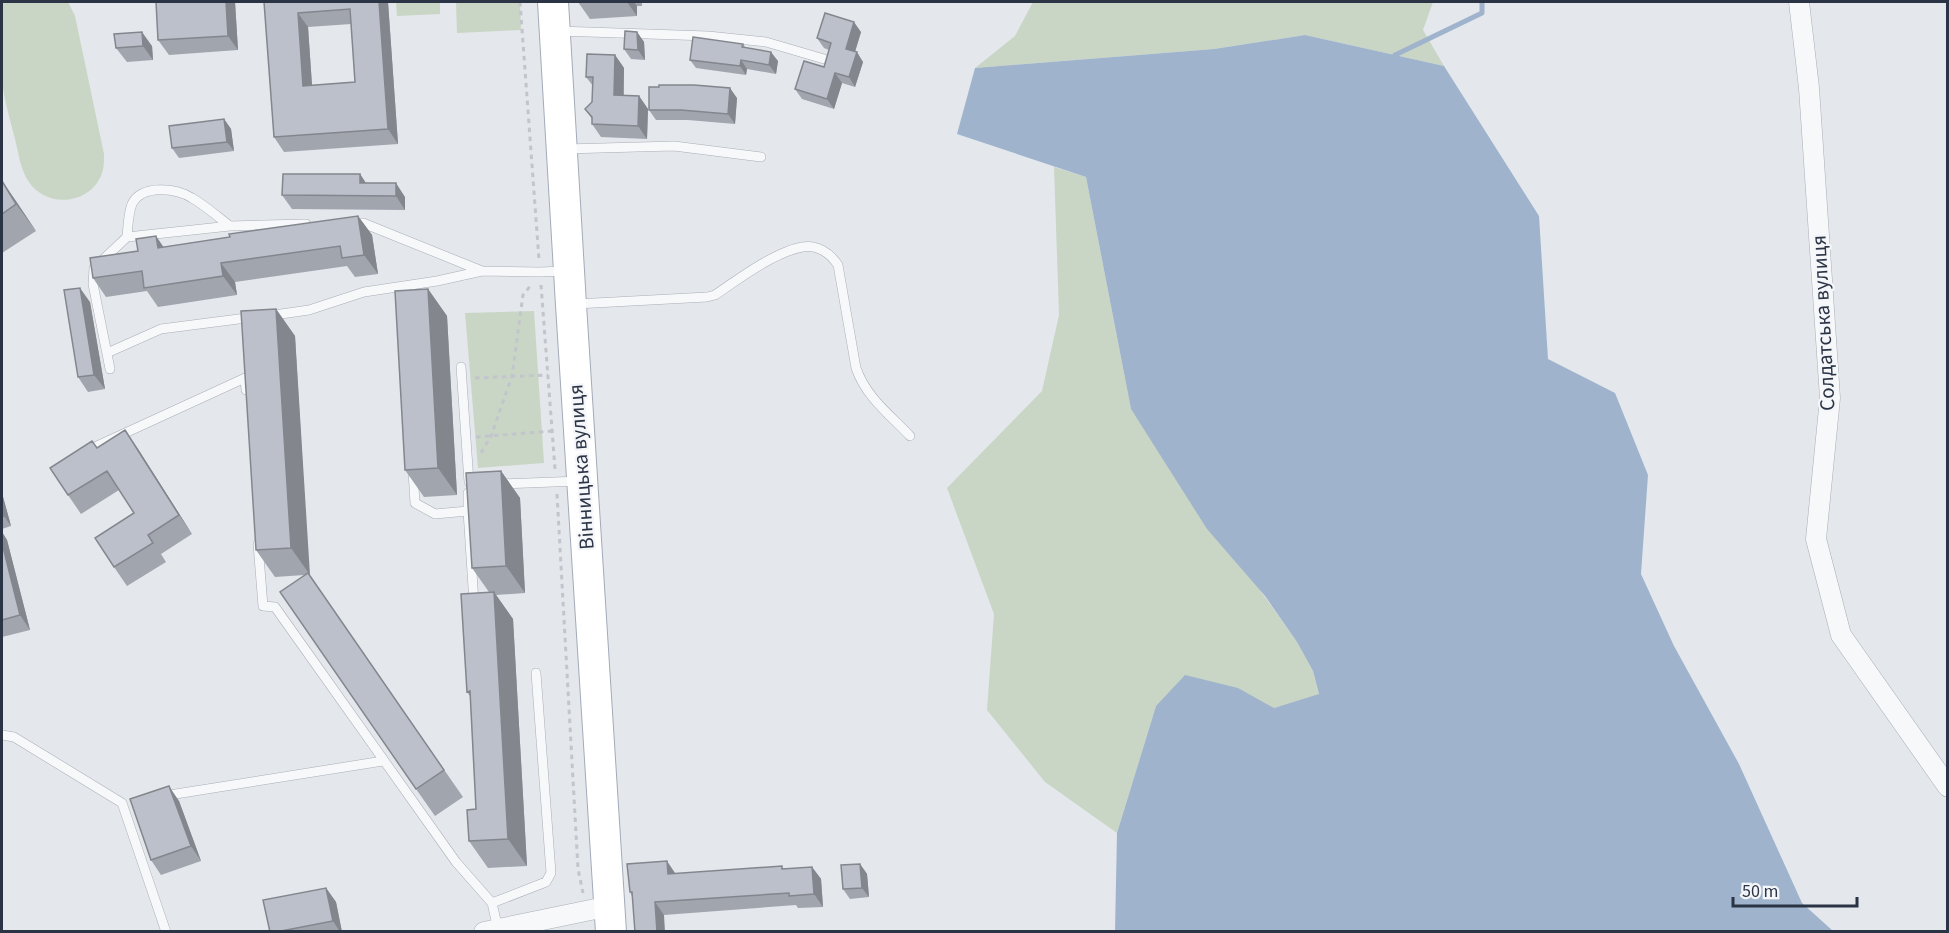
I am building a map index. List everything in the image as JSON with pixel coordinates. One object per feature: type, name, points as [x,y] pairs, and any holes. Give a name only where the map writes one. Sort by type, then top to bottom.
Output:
[{"type":"main road","name":"Вінницька вулиця","points":[[553,2],[563,149],[555,272],[571,304],[569,482],[611,919]]},
{"type":"street","name":"Солдатська вулиця","points":[[1799,2],[1809,88],[1830,398],[1816,540],[1841,635],[1947,787]]},
{"type":"street","points":[[491,930],[611,919]]},
{"type":"lane","points":[[555,31],[708,36],[766,42],[824,59]]},
{"type":"lane","points":[[563,149],[674,146],[761,156]]},
{"type":"lane","points":[[127,237],[133,202],[145,192],[167,190],[191,197],[230,226]]},
{"type":"lane","points":[[341,224],[363,223],[482,271]]},
{"type":"lane","points":[[110,369],[93,284],[94,268],[127,237],[230,226],[319,224]]},
{"type":"lane","points":[[571,304],[707,297],[715,295],[768,260],[803,247],[815,247],[826,252],[838,265],[856,368],[866,391],[910,436]]},
{"type":"lane","points":[[107,353],[161,329],[309,310],[364,292],[482,271],[555,272]]},
{"type":"lane","points":[[461,368],[474,603]]},
{"type":"lane","points":[[73,457],[245,378],[247,401]]},
{"type":"lane","points":[[413,456],[415,503],[435,514],[468,511]]},
{"type":"lane","points":[[468,480],[480,484]]},
{"type":"lane","points":[[490,484],[569,482]]},
{"type":"lane","points":[[258,538],[263,606],[275,607],[456,862],[492,903],[491,930]]},
{"type":"lane","points":[[492,903],[546,882],[551,873],[536,673]]},
{"type":"lane","points":[[2,735],[14,737],[122,803],[166,932]]},
{"type":"lane","points":[[156,798],[383,761]]},
{"type":"lane","points":[[122,803],[134,801]]},
{"type":"path","points":[[520,2],[555,272],[548,375],[552,431],[569,482],[578,869],[583,893]]},
{"type":"path","points":[[468,480],[490,436],[512,376],[524,295],[555,272]]},
{"type":"path","points":[[462,379],[548,375]]},
{"type":"path","points":[[466,438],[552,431]]},
{"type":"green space","points":[[2,2],[68,2],[75,16],[104,154],[101,176],[87,193],[66,200],[46,196],[36,190],[24,173],[3,88]]},
{"type":"green space","points":[[396,2],[440,2],[440,14],[397,16]]},
{"type":"green space","points":[[456,2],[520,2],[521,30],[457,33]]},
{"type":"green space","points":[[1033,2],[1433,2],[1423,30],[1444,66],[1305,35],[1214,49],[975,68],[1015,36]]},
{"type":"green space","points":[[1054,167],[1086,177],[1131,409],[1297,642],[1313,671],[1319,695],[1274,708],[1156,706],[1117,833],[1045,782],[987,710],[994,614],[947,488],[1042,391],[1059,315]]},
{"type":"green space","points":[[534,311],[544,463],[478,468],[465,313]]},
{"type":"water","points":[[1305,35],[1444,66],[1539,216],[1548,359],[1615,393],[1648,475],[1641,574],[1674,646],[1739,764],[1802,903],[1833,931],[1115,931],[1117,833],[1156,706],[1185,675],[1238,688],[1274,708],[1319,694],[1313,671],[1297,642],[1265,596],[1207,529],[1131,409],[1086,177],[957,134],[975,68],[1214,49]]},
{"type":"building","points":[[156,2],[226,2],[228,36],[158,40]]},
{"type":"building","points":[[264,2],[379,2],[388,129],[274,137]],"holes":[[[350,9],[355,82],[303,86],[298,13]]]},
{"type":"building","points":[[825,13],[854,22],[846,49],[857,52],[849,77],[835,73],[827,99],[795,89],[804,61],[824,67],[831,43],[817,38]]},
{"type":"building","points":[[625,31],[637,32],[638,50],[624,49]]},
{"type":"building","points":[[142,32],[143,46],[116,48],[114,34]]},
{"type":"building","points":[[693,37],[743,44],[742,47],[771,52],[769,65],[741,60],[740,66],[690,60]]},
{"type":"building","points":[[587,54],[615,55],[614,95],[639,96],[638,126],[592,124],[592,117],[585,109],[592,102],[593,77],[586,77]]},
{"type":"building","points":[[659,85],[730,88],[728,114],[649,110],[649,87],[659,87]]},
{"type":"building","points":[[224,119],[227,142],[172,148],[169,126]]},
{"type":"building","points":[[283,174],[360,174],[360,183],[396,183],[396,196],[282,195]]},
{"type":"building","points":[[2,181],[16,204],[2,214]]},
{"type":"building","points":[[358,216],[364,255],[342,258],[340,246],[221,263],[223,276],[144,288],[142,271],[93,278],[90,258],[138,251],[136,239],[156,236],[158,248],[230,237],[229,234]]},
{"type":"building","points":[[80,288],[94,375],[78,377],[64,290]]},
{"type":"building","points":[[428,289],[438,468],[405,470],[395,291]]},
{"type":"building","points":[[276,309],[291,548],[256,550],[241,311]]},
{"type":"building","points":[[125,430],[179,515],[148,535],[153,543],[114,567],[95,538],[134,513],[107,471],[68,495],[50,468],[92,441],[97,448]]},
{"type":"building","points":[[501,471],[506,566],[472,568],[466,473]]},
{"type":"building","points":[[2,543],[20,615],[2,620]]},
{"type":"building","points":[[308,573],[444,770],[416,789],[280,592]]},
{"type":"building","points":[[494,592],[508,839],[469,841],[467,810],[476,809],[470,691],[467,692],[461,594]]},
{"type":"building","points":[[169,786],[191,846],[151,860],[130,799]]},
{"type":"building","points":[[667,861],[668,874],[782,866],[782,869],[812,867],[814,894],[789,896],[789,893],[655,902],[657,932],[635,932],[627,864]]},
{"type":"building","points":[[860,864],[862,888],[843,889],[841,865]]},
{"type":"building","points":[[326,888],[333,921],[270,932],[263,900]]},
{"type":"waterway","points":[[1395,55],[1482,13],[1482,2]]}]
